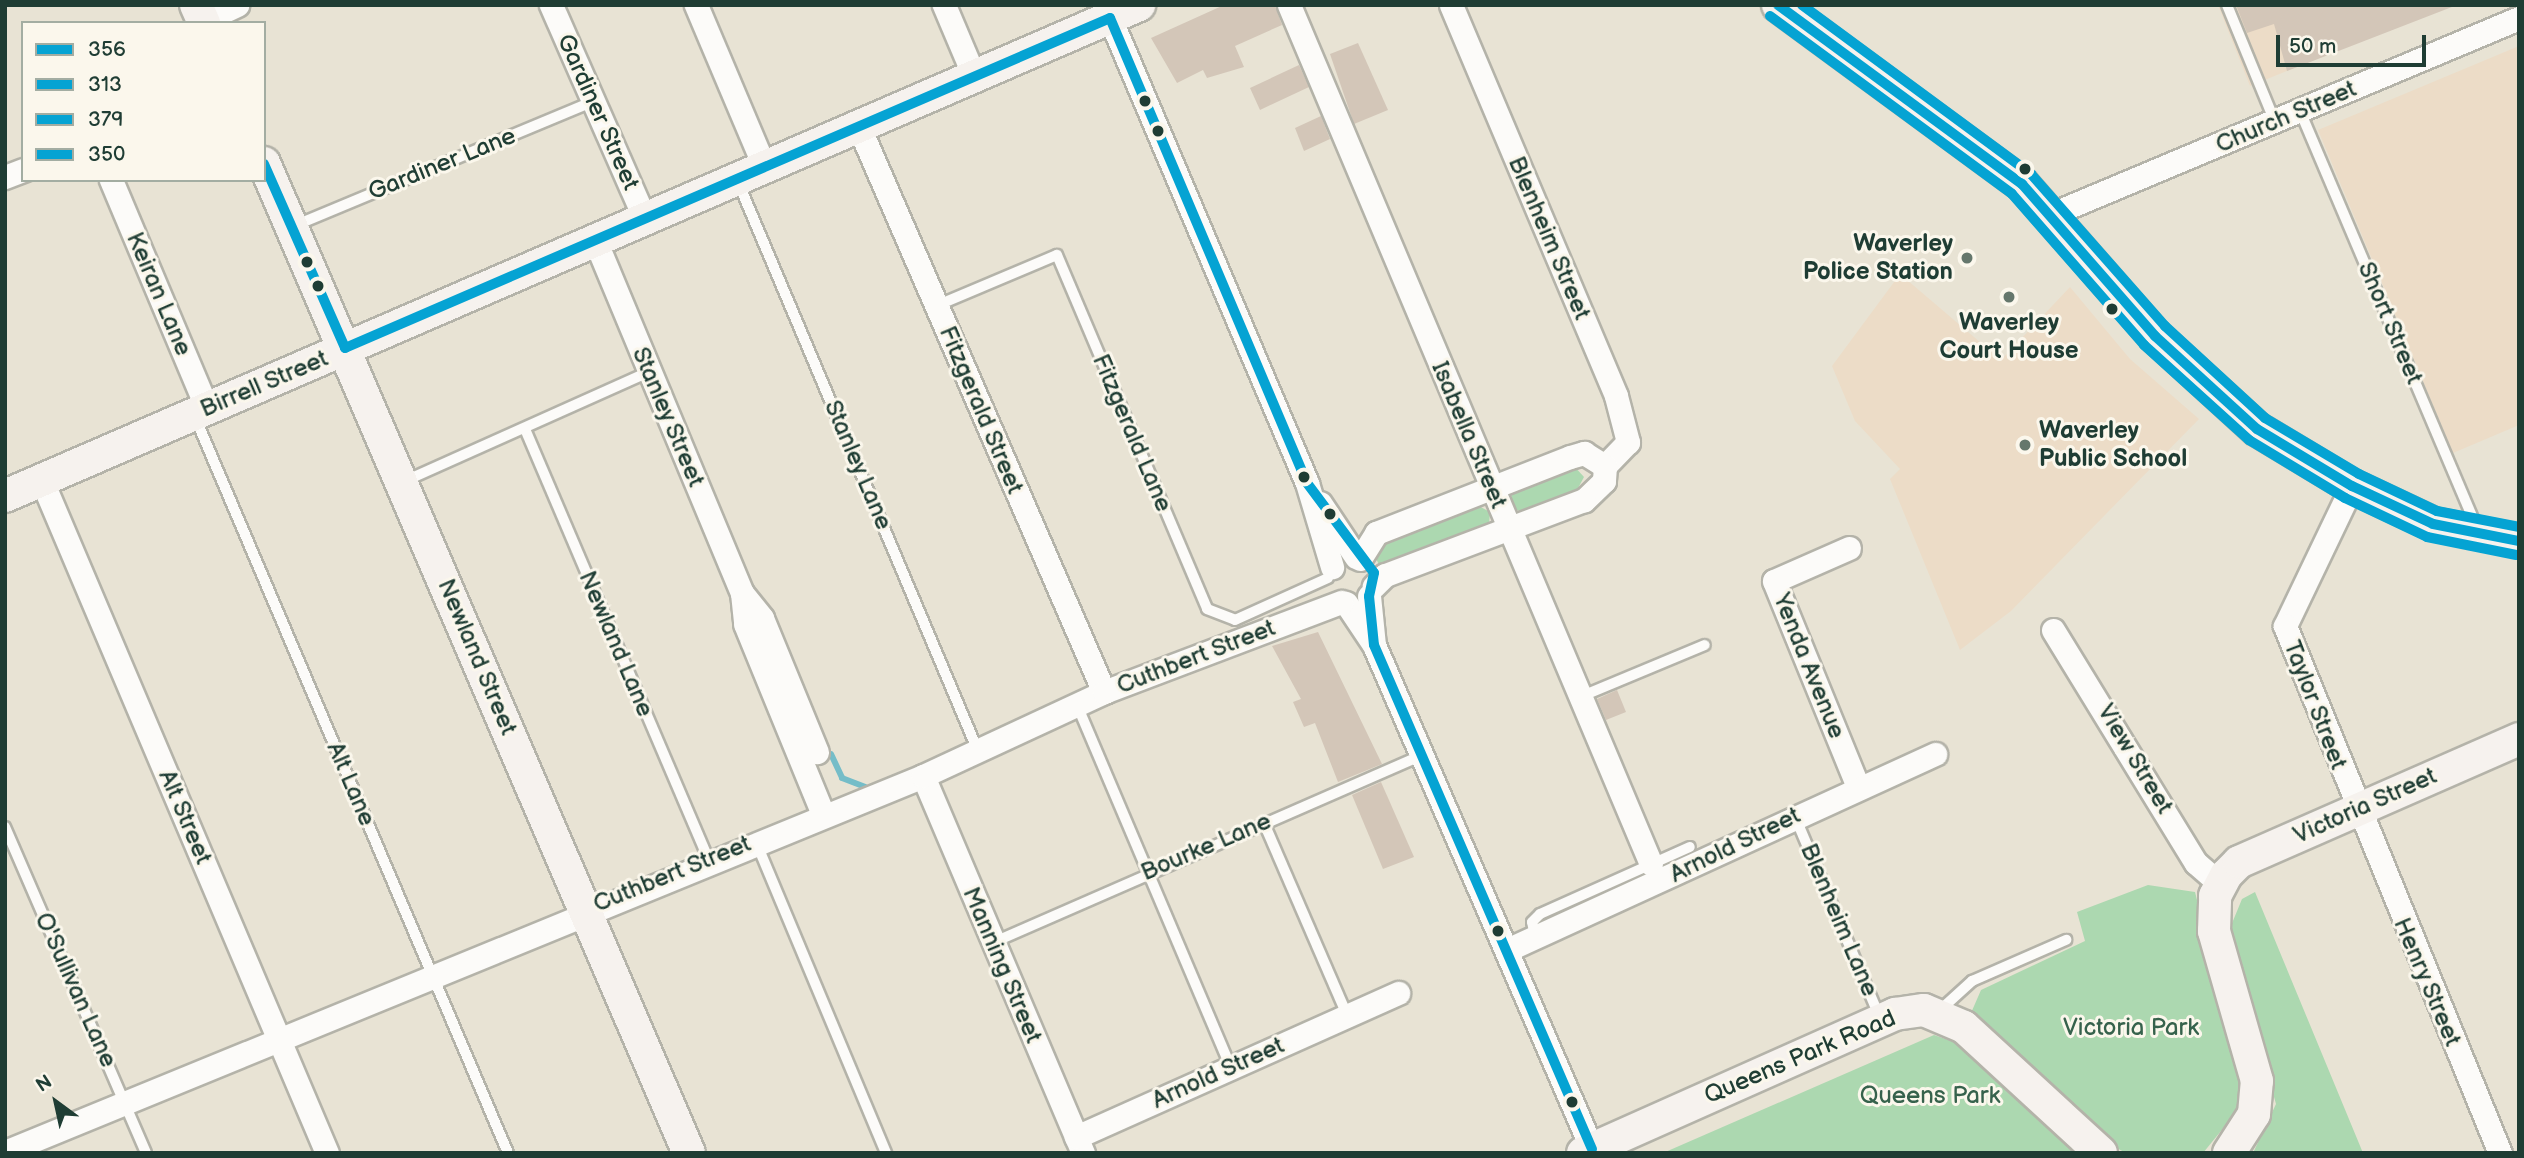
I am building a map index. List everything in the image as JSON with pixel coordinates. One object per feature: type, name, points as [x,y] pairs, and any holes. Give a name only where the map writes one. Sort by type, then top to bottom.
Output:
[{"type":"street","points":[[201,16],[237,5]]},
{"type":"street","name":"Gardiner Street","points":[[551,5],[645,219]]},
{"type":"street","points":[[696,5],[751,174]]},
{"type":"street","points":[[944,5],[974,76]]},
{"type":"street","name":"Birrell Street","points":[[5,496],[1139,5]]},
{"type":"street","name":"Isabella Street","points":[[1289,5],[1651,864]]},
{"type":"street","name":"Blenheim Street","points":[[1451,5],[1616,396],[1628,442],[1605,466]]},
{"type":"street","points":[[1778,5],[1989,158],[2052,214],[2155,336],[2257,429],[2353,486],[2433,524],[2519,541]]},
{"type":"street","points":[[1110,18],[1307,482],[1330,573],[1344,602],[1374,645],[1507,950],[1588,1151]]},
{"type":"street","name":"Church Street","points":[[2052,214],[2519,18]]},
{"type":"street","name":"Fitzgerald Street","points":[[859,127],[1104,692]]},
{"type":"street","name":"Newland Street","points":[[266,168],[689,1153]]},
{"type":"street","name":"Keiran Lane","points":[[112,182],[200,411]]},
{"type":"street","name":"Stanley Street","points":[[595,240],[742,593],[762,618],[817,752]]},
{"type":"street","points":[[1330,573],[1358,558],[1376,533],[1491,487],[1584,453],[1605,466],[1604,481],[1584,500],[1507,525],[1385,575],[1371,591]]},
{"type":"street","name":"Alt Street","points":[[42,481],[327,1153]]},
{"type":"street","points":[[1307,482],[1358,558],[1374,573],[1371,591],[1374,645]]},
{"type":"street","name":"Taylor Street","points":[[2353,486],[2286,626],[2356,811]]},
{"type":"street","name":"Yenda Avenue","points":[[1849,548],[1774,581],[1858,787]]},
{"type":"street","name":"Cuthbert Street","points":[[5,1152],[708,859],[923,776],[1104,692],[1371,591]]},
{"type":"street","name":"Stanley Street","points":[[742,593],[745,624],[822,813]]},
{"type":"street","name":"View Street","points":[[2053,630],[2196,863],[2220,884]]},
{"type":"street","name":"Victoria Street","points":[[2220,884],[2239,862],[2519,739]]},
{"type":"street","name":"Arnold Street","points":[[1507,950],[1935,754]]},
{"type":"street","name":"Manning Street","points":[[923,776],[1079,1145]]},
{"type":"street","name":"Henry Street","points":[[2356,811],[2500,1153]]},
{"type":"street","points":[[2220,884],[2214,931],[2257,1082],[2254,1114],[2229,1153]]},
{"type":"street","name":"Arnold Street","points":[[1079,1145],[1231,1068],[1398,993]]},
{"type":"street","name":"Queens Park Road","points":[[1588,1151],[1882,1020],[1909,1011],[1937,1013]]},
{"type":"street","points":[[1937,1013],[1977,1038],[2101,1153]]},
{"type":"lane","points":[[2227,5],[2275,121]]},
{"type":"lane","name":"Gardiner Lane","points":[[292,226],[592,102]]},
{"type":"lane","name":"Short Street","points":[[2301,111],[2480,535]]},
{"type":"lane","name":"Stanley Lane","points":[[751,174],[978,751]]},
{"type":"lane","name":"Fitzgerald Lane","points":[[936,306],[1057,255],[1207,609],[1235,620],[1330,573]]},
{"type":"lane","points":[[402,482],[649,372]]},
{"type":"lane","name":"Alt Lane","points":[[200,411],[431,973],[508,1153]]},
{"type":"lane","name":"Newland Lane","points":[[525,429],[708,859]]},
{"type":"lane","points":[[1580,697],[1705,645]]},
{"type":"lane","points":[[1077,705],[1231,1068]]},
{"type":"lane","name":"Bourke Lane","points":[[992,943],[1147,871],[1423,755]]},
{"type":"lane","name":"Blenheim Lane","points":[[1796,819],[1882,1020]]},
{"type":"lane","points":[[1264,823],[1347,1015]]},
{"type":"lane","name":"O'Sullivan Lane","points":[[5,827],[146,1153]]},
{"type":"lane","points":[[755,840],[886,1153]]},
{"type":"lane","name":"Arnold Street","points":[[1535,936],[1532,922],[1540,914],[1690,847]]},
{"type":"lane","points":[[1937,1013],[1972,981],[2066,940]]},
{"type":"shaded area","points":[[2218,5],[2449,5],[2250,86]]},
{"type":"shaded area","points":[[2519,46],[2519,425],[2453,453],[2318,130]]},
{"type":"shaded area","name":"Waverley Public School","points":[[1900,274],[2001,360],[2070,287],[2130,359],[2199,419],[2011,611],[1960,650],[1890,479],[1900,469],[1855,421],[1832,366]]},
{"type":"green space","points":[[1573,465],[1584,477],[1577,490],[1521,512],[1512,507],[1511,491]]},
{"type":"green space","points":[[1475,504],[1490,512],[1489,525],[1380,567],[1373,552],[1380,544]]},
{"type":"green space","name":"Victoria Park","points":[[2148,885],[2195,892],[2247,1099],[2203,1153],[2126,1153],[2111,1145],[1971,1013],[1981,990],[2085,941],[2077,912]]},
{"type":"green space","points":[[2255,892],[2363,1153],[2253,1153],[2276,1104],[2228,933],[2242,899]]},
{"type":"green space","name":"Queens Park","points":[[1934,1035],[1957,1043],[2078,1153],[1663,1153]]},
{"type":"building","points":[[1224,5],[1275,5],[1282,25],[1235,46],[1244,67],[1207,78],[1203,70],[1177,83],[1151,38]]},
{"type":"building","points":[[2236,5],[2457,5],[2287,71],[2274,24],[2247,33]]},
{"type":"building","points":[[1358,43],[1388,110],[1354,124],[1330,54]]},
{"type":"building","points":[[1299,65],[1309,87],[1260,110],[1250,88]]},
{"type":"building","points":[[1321,116],[1330,139],[1304,151],[1295,128]]},
{"type":"building","points":[[1318,632],[1382,764],[1338,782],[1315,723],[1304,727],[1293,702],[1301,699],[1272,646]]},
{"type":"building","points":[[1617,690],[1626,712],[1606,720],[1597,699]]},
{"type":"building","points":[[1381,782],[1414,857],[1383,869],[1352,795]]},
{"type":"waterway","points":[[831,754],[842,778],[865,787]]},
{"type":"transit line","name":"313","points":[[1778,5],[2022,184],[2155,336],[2257,429],[2352,486],[2433,524],[2519,541]]},
{"type":"transit line","name":"350","points":[[1802,5],[2031,174],[2165,326],[2265,418],[2359,474],[2437,511],[2519,527]]},
{"type":"transit line","name":"379","points":[[1770,16],[2012,194],[2144,345],[2249,440],[2345,498],[2427,537],[2516,555]]},
{"type":"transit line","name":"356","points":[[1110,18],[1307,483],[1374,573],[1369,596],[1374,645],[1592,1149]]},
{"type":"transit line","name":"356","points":[[345,348],[1110,18]]},
{"type":"transit line","name":"356","points":[[266,169],[345,348]]},
{"type":"place","name":"Waverley Police Station","points":[[1967,258]]},
{"type":"place","name":"Waverley Court House","points":[[2009,297]]},
{"type":"place","name":"Waverley Public School","points":[[2025,445]]}]
